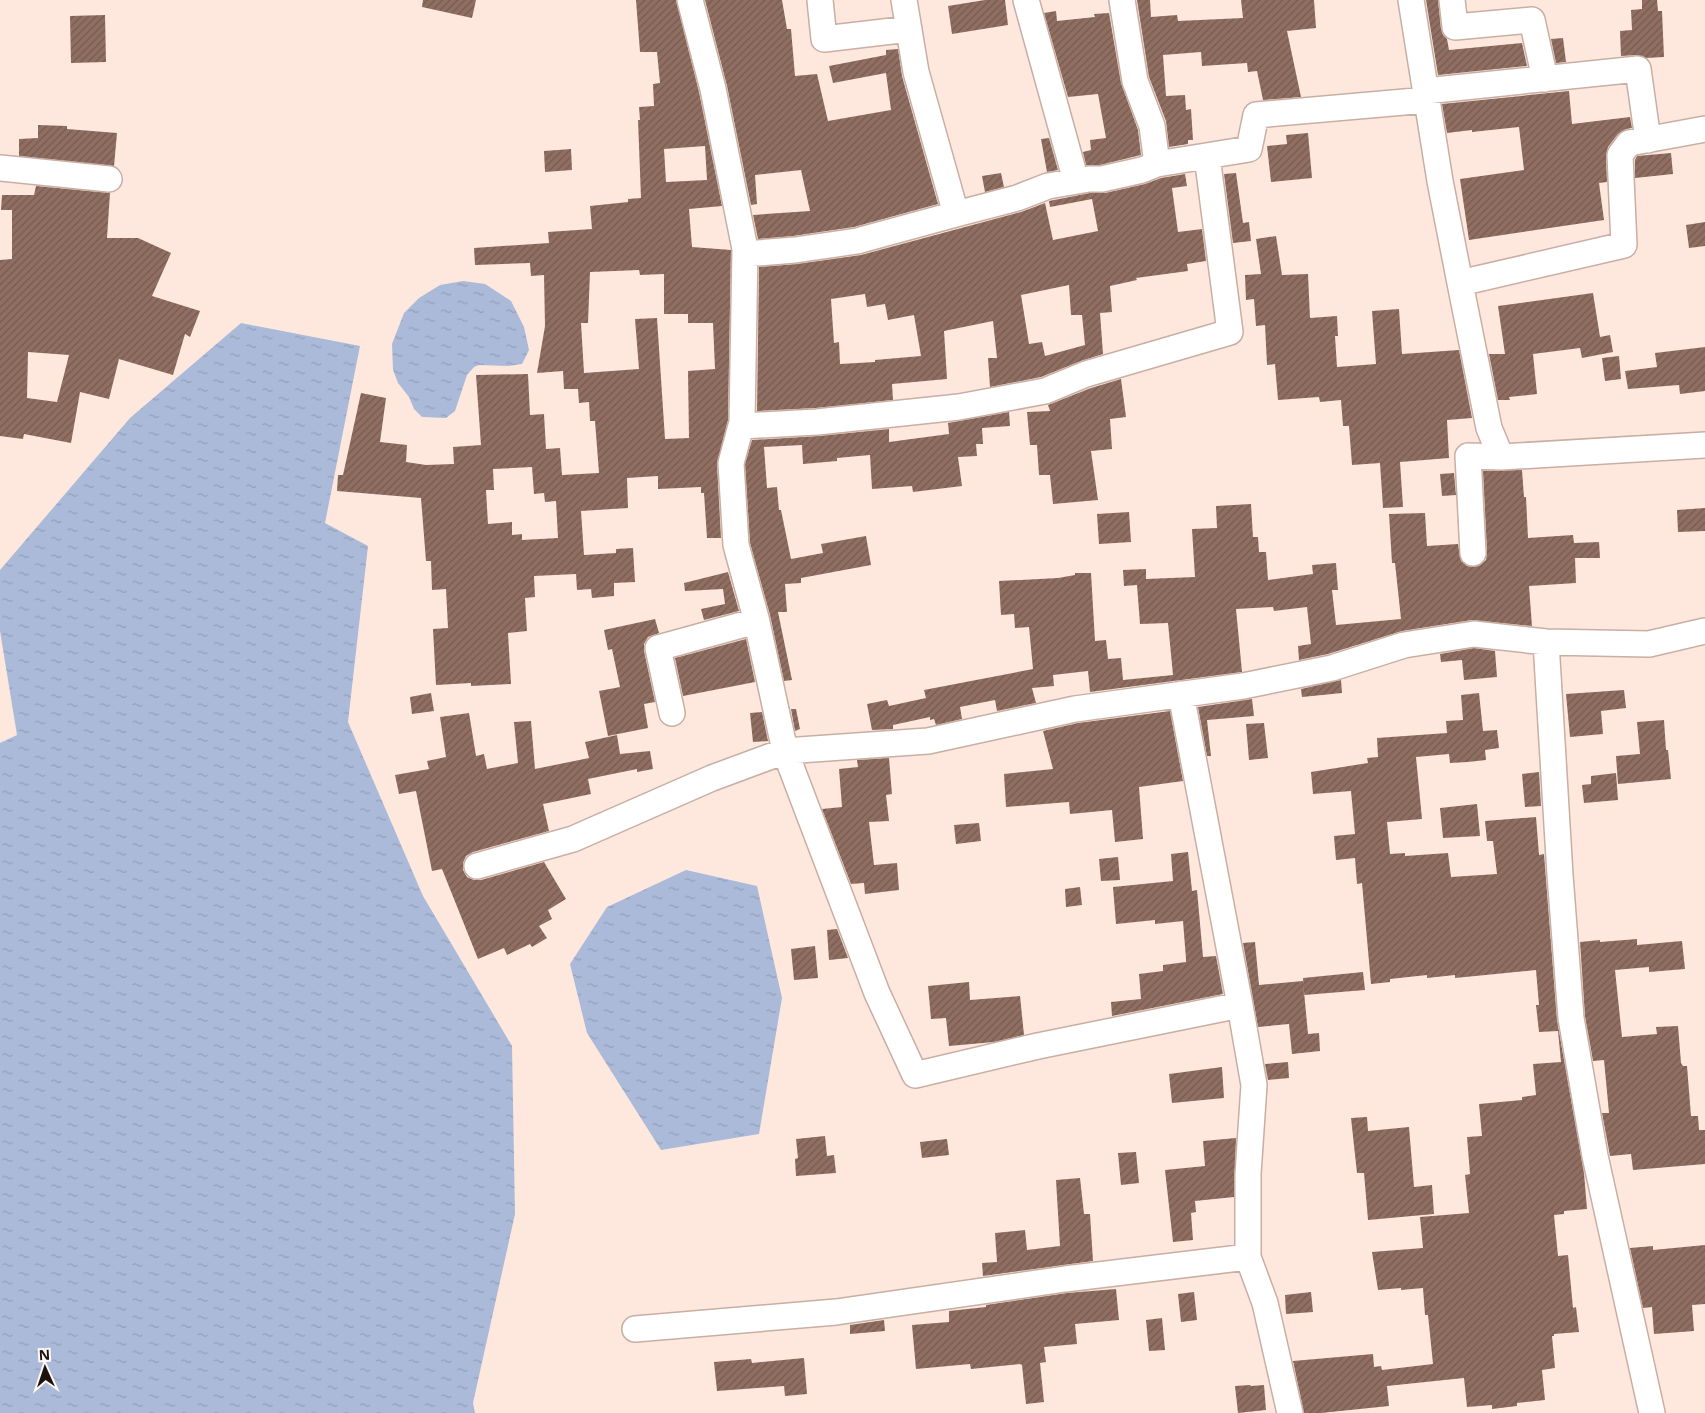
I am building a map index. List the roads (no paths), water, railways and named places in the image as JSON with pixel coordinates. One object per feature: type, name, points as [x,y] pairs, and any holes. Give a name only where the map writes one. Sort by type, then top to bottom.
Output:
[{"type":"street","points":[[690,0],[713,89],[745,254],[741,426],[731,463],[736,545],[756,621],[786,751],[877,993],[915,1075],[1038,1046],[1240,1005]]},
{"type":"street","points":[[820,0],[824,39],[909,29]]},
{"type":"street","points":[[904,0],[916,72],[956,214]]},
{"type":"street","points":[[1026,0],[1076,181]]},
{"type":"street","points":[[1122,0],[1135,81],[1152,126],[1157,164]]},
{"type":"street","points":[[1411,0],[1440,181],[1489,428],[1501,457]]},
{"type":"street","points":[[1452,0],[1456,27],[1532,20],[1545,79]]},
{"type":"street","points":[[745,254],[795,250],[858,241],[1017,198],[1048,186],[1102,179],[1142,170],[1157,164],[1249,148],[1256,115],[1638,69],[1648,140]]},
{"type":"street","points":[[1460,282],[1624,245],[1620,155],[1629,143],[1705,129]]},
{"type":"street","points":[[741,426],[817,422],[959,407],[1035,393],[1045,391],[1086,374],[1230,332],[1207,156]]},
{"type":"street","points":[[0,168],[109,179]]},
{"type":"street","points":[[1473,553],[1468,456],[1501,457],[1705,445]]},
{"type":"street","points":[[672,714],[658,648],[756,621]]},
{"type":"street","points":[[476,866],[573,838],[712,778],[786,751],[928,741],[1075,709],[1244,686],[1332,668],[1404,644],[1474,634],[1546,642],[1649,644],[1705,631]]},
{"type":"street","points":[[1546,642],[1560,876],[1571,1018],[1595,1156],[1652,1413]]},
{"type":"street","points":[[1180,694],[1254,1085],[1248,1174],[1248,1257],[1265,1303],[1290,1413]]},
{"type":"street","points":[[635,1330],[836,1312],[1065,1279],[1248,1257]]},
{"type":"water","points":[[463,281],[485,284],[511,301],[524,327],[529,350],[522,364],[508,366],[479,365],[474,367],[467,375],[455,411],[446,418],[422,417],[414,409],[409,397],[398,383],[393,370],[392,344],[404,313],[419,298],[440,285]]},
{"type":"water","points":[[241,323],[360,346],[325,523],[368,546],[348,722],[423,896],[512,1046],[515,1214],[473,1403],[475,1413],[0,1413],[0,743],[17,735],[0,631],[0,570],[130,418]]},
{"type":"water","points":[[686,870],[757,886],[782,998],[759,1134],[661,1150],[587,1033],[570,964],[607,907]]}]
